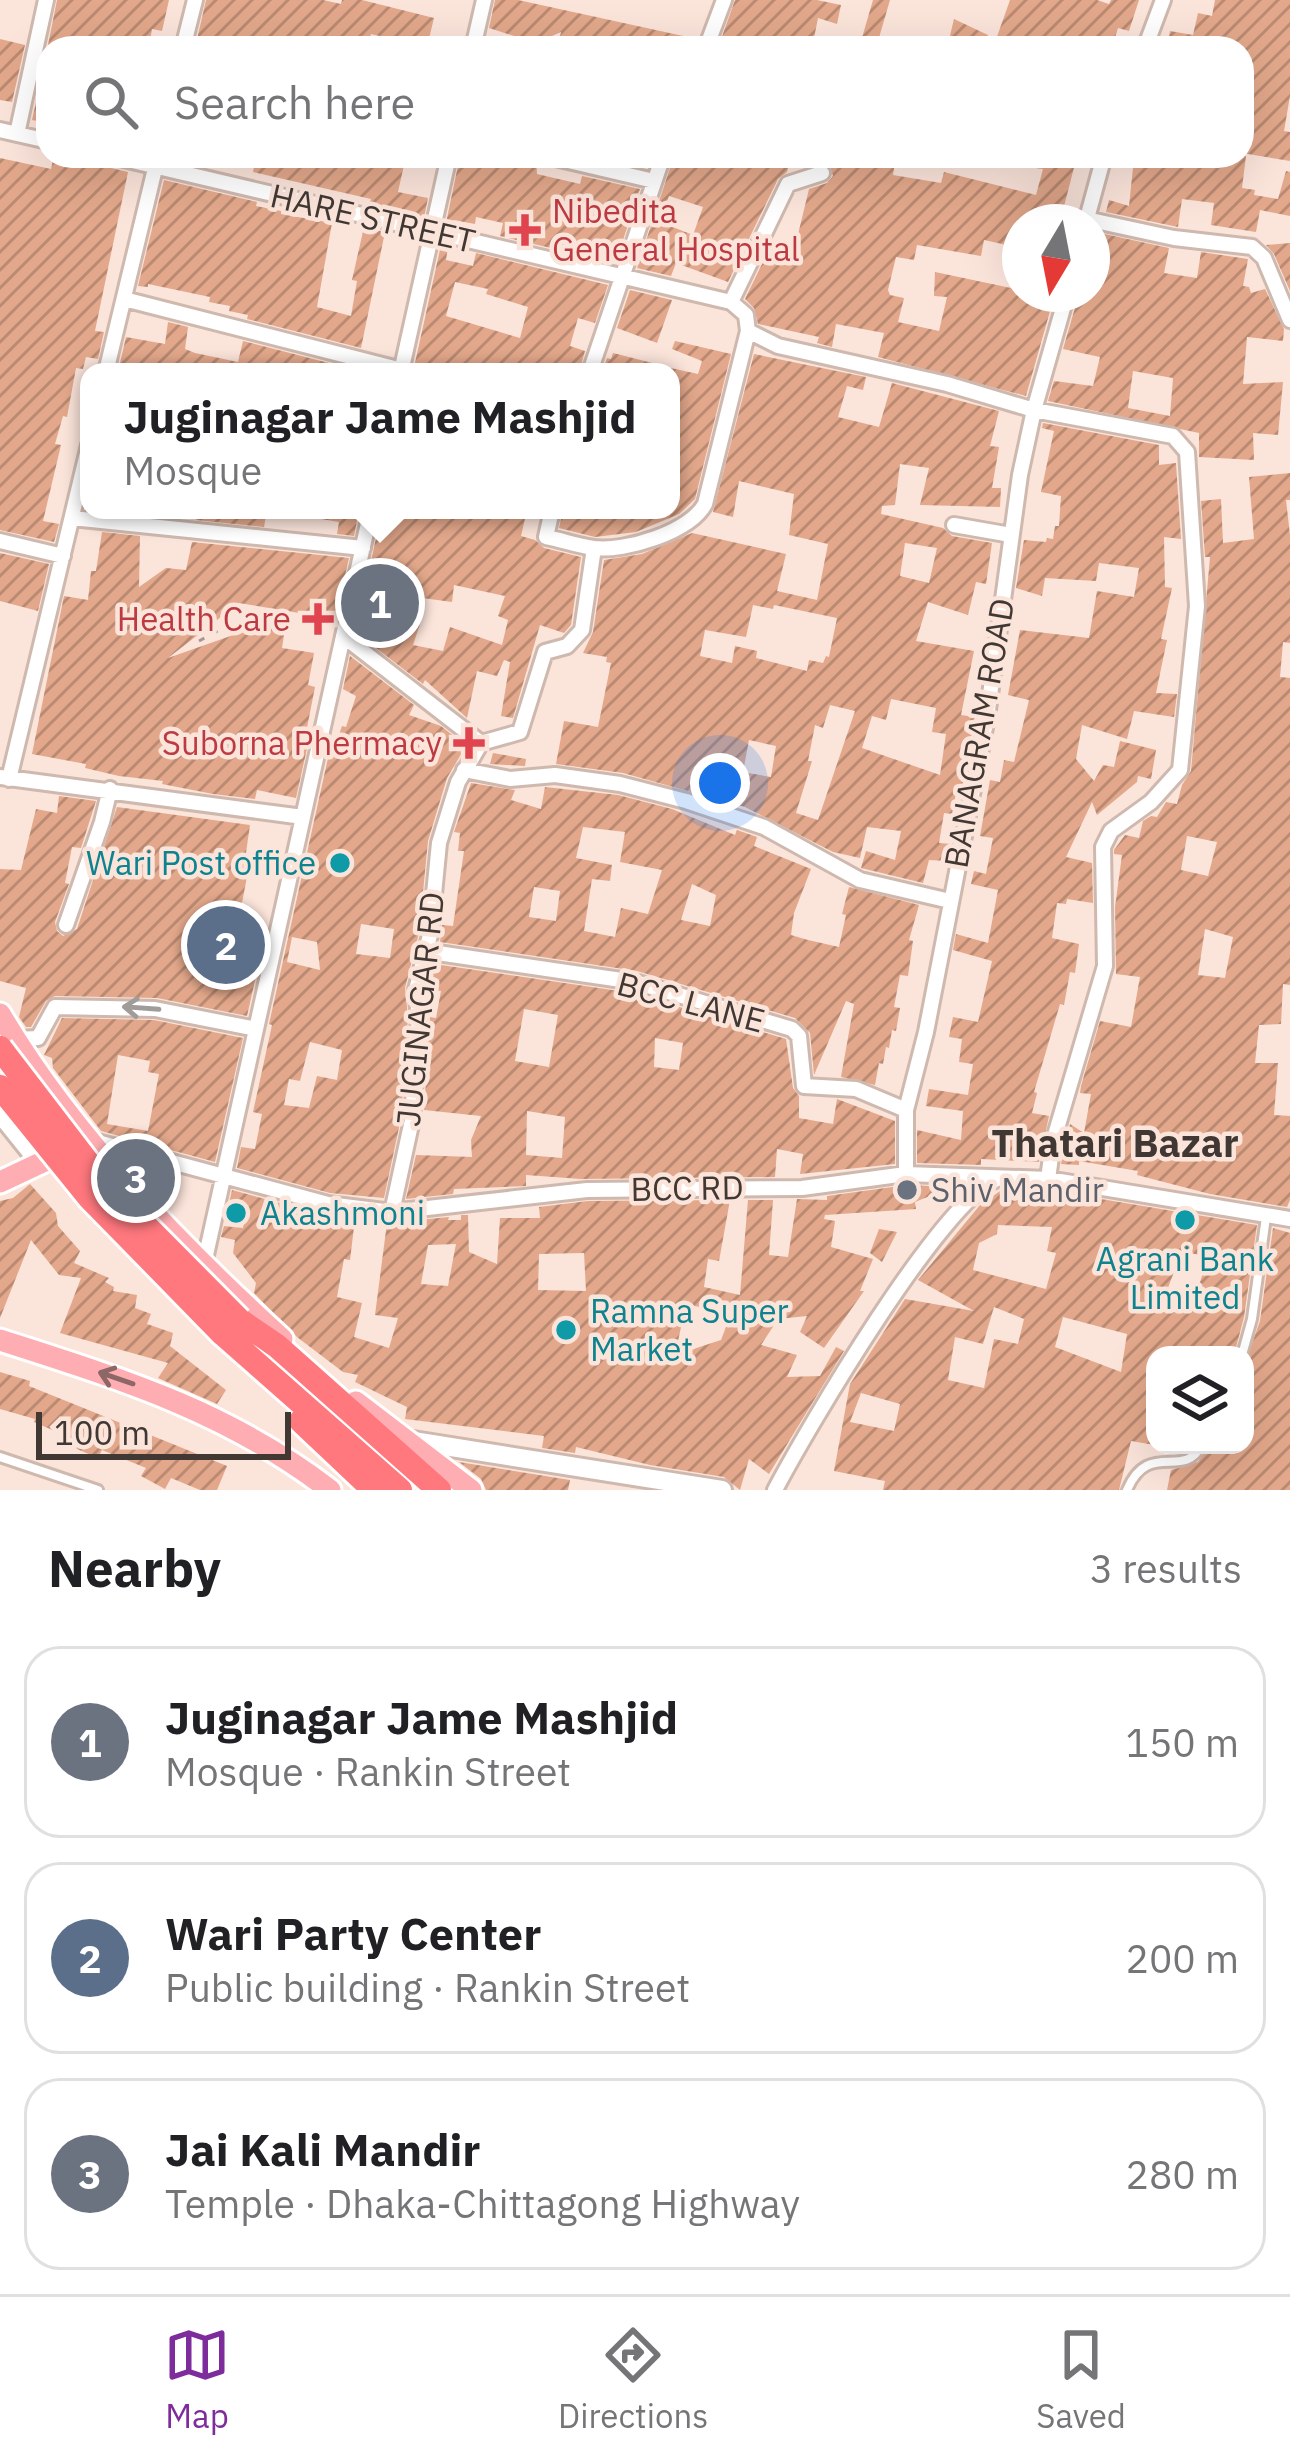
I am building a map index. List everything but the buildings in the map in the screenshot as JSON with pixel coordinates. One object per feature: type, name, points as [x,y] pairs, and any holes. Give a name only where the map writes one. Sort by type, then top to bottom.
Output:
[{"type":"highway","points":[[7,1044],[105,1185],[230,1326],[297,1417],[374,1490]]},
{"type":"highway","points":[[0,1087],[88,1197],[400,1490]]},
{"type":"highway","points":[[230,1326],[267,1353],[413,1490]]},
{"type":"highway","points":[[230,1326],[277,1346],[439,1490]]},
{"type":"main road","points":[[0,1014],[7,1044],[204,1264],[307,1362],[471,1490]]},
{"type":"main road","points":[[0,1182],[90,1140]]},
{"type":"main road","points":[[0,1340],[140,1387],[231,1424],[286,1456],[330,1490]]},
{"type":"street","points":[[38,36],[46,0]]},
{"type":"street","points":[[186,36],[195,0]]},
{"type":"street","points":[[476,36],[484,0]]},
{"type":"street","points":[[710,36],[724,0]]},
{"type":"street","points":[[1150,36],[1163,0]]},
{"type":"street","points":[[17,134],[36,46]]},
{"type":"street","points":[[0,130],[36,138]]},
{"type":"street","points":[[108,363],[154,168]]},
{"type":"street","name":"HARE STREET","points":[[183,168],[731,302]]},
{"type":"street","points":[[404,363],[446,168]]},
{"type":"street","points":[[598,168],[654,181]]},
{"type":"street","points":[[593,363],[659,168]]},
{"type":"street","points":[[1090,204],[1101,168]]},
{"type":"street","points":[[550,519],[546,537],[616,548],[689,525],[699,515],[720,453],[748,331],[746,315],[731,302],[788,184],[822,173]]},
{"type":"street","points":[[1110,225],[1252,247],[1264,258],[1290,320]]},
{"type":"street","points":[[124,298],[372,363]]},
{"type":"street","name":"BANAGRAM ROAD","points":[[906,1174],[906,1110],[998,650],[1011,535],[1034,410],[1062,312]]},
{"type":"street","points":[[748,331],[778,346],[946,384],[1034,410],[1173,436],[1186,452],[1197,607],[1180,770],[1151,802],[1111,831],[1103,847],[1106,967],[1053,1142],[1048,1179]]},
{"type":"street","points":[[80,484],[5,778],[303,817]]},
{"type":"street","points":[[72,518],[80,519]]},
{"type":"street","points":[[83,519],[362,548]]},
{"type":"street","points":[[204,1264],[369,519]]},
{"type":"street","points":[[954,525],[1011,535]]},
{"type":"street","points":[[0,541],[62,556]]},
{"type":"street","points":[[344,630],[481,743],[520,732],[544,652],[567,646],[582,630],[594,548]]},
{"type":"street","name":"JUGINAGAR RD","points":[[392,1211],[412,1120],[419,1017],[416,990],[430,935],[439,843],[464,770],[481,743]]},
{"type":"street","points":[[464,770],[510,778],[555,775],[620,784],[686,801],[764,827],[860,880],[950,901]]},
{"type":"street","points":[[66,925],[110,789]]},
{"type":"street","name":"BCC LANE","points":[[424,951],[635,982],[792,1030],[799,1036],[804,1086],[856,1089],[906,1110]]},
{"type":"street","points":[[7,1044],[38,1038],[55,1007],[155,1009],[256,1029]]},
{"type":"street","points":[[0,1113],[40,1163]]},
{"type":"street","name":"BCC RD","points":[[90,1140],[328,1204],[392,1211],[587,1190],[802,1188],[906,1174],[1048,1179],[1290,1220]]},
{"type":"street","points":[[775,1490],[810,1425],[880,1317],[964,1204],[982,1185],[1001,1178]]},
{"type":"street","points":[[402,1439],[722,1490]]},
{"type":"lane","points":[[1244,1346],[1266,1217]]},
{"type":"lane","points":[[1127,1490],[1139,1468],[1148,1463],[1196,1454]]},
{"type":"lane","points":[[0,1457],[98,1490]]},
{"type":"path","points":[[199,640],[225,627],[344,630]]},
{"type":"place","name":"Nibedita General Hospital","points":[[525,230]]},
{"type":"place","name":"Juginagar Jame Mashjid","points":[[380,603]]},
{"type":"place","name":"Health Care","points":[[318,619]]},
{"type":"place","name":"Suborna Phermacy","points":[[469,743]]},
{"type":"place","name":"Wari Post office","points":[[340,863]]},
{"type":"place","name":"Wari Party Center","points":[[226,945]]},
{"type":"place","name":"Jai Kali Mandir","points":[[136,1178]]},
{"type":"place","name":"Shiv Mandir","points":[[907,1190]]},
{"type":"place","name":"Akashmoni","points":[[236,1213]]},
{"type":"place","name":"Agrani Bank Limited","points":[[1185,1220]]},
{"type":"place","name":"Ramna Super Market","points":[[566,1330]]},
{"type":"district","name":"Thatari Bazar","points":[[1115,1143]]}]
